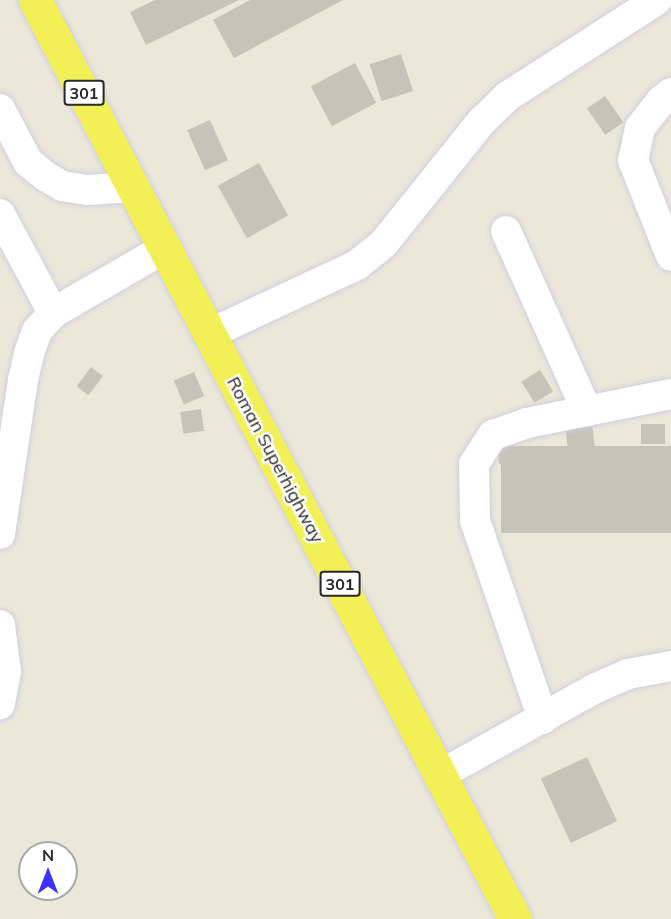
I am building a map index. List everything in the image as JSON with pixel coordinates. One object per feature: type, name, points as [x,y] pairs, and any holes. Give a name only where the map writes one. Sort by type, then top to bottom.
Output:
[{"type":"main road","name":"Roman Superhighway","points":[[35,0],[515,919]]},
{"type":"lane","points":[[209,334],[357,265],[384,243],[481,122],[508,96],[657,0]]},
{"type":"lane","points":[[671,93],[661,101],[640,128],[633,160],[671,256]]},
{"type":"lane","points":[[0,110],[28,162],[62,186],[88,190],[132,186]]},
{"type":"lane","points":[[0,214],[54,313]]},
{"type":"lane","points":[[506,231],[587,411]]},
{"type":"lane","points":[[0,534],[29,353],[37,331],[54,313],[165,248]]},
{"type":"lane","points":[[543,719],[475,520],[474,464],[493,435],[527,423],[671,394]]},
{"type":"lane","points":[[0,625],[6,672],[0,704]]},
{"type":"lane","points":[[440,776],[594,689],[628,674],[671,666]]},
{"type":"building","points":[[155,0],[239,0],[146,45],[130,12]]},
{"type":"building","points":[[250,0],[343,0],[234,58],[213,20]]},
{"type":"building","points":[[401,54],[413,91],[382,101],[370,64]]},
{"type":"building","points":[[355,63],[376,103],[332,126],[311,86]]},
{"type":"building","points":[[605,96],[623,122],[605,135],[587,109]]},
{"type":"building","points":[[210,120],[228,160],[205,170],[187,130]]},
{"type":"building","points":[[259,163],[288,215],[247,238],[218,186]]},
{"type":"building","points":[[91,367],[103,376],[89,395],[77,386]]},
{"type":"building","points":[[540,370],[553,391],[535,403],[521,382]]},
{"type":"building","points":[[194,372],[204,396],[184,405],[174,381]]},
{"type":"building","points":[[201,409],[204,431],[183,434],[180,412]]},
{"type":"building","points":[[592,424],[595,449],[568,452],[565,427]]},
{"type":"building","points":[[641,424],[665,424],[665,444],[641,444]]},
{"type":"building","points":[[501,446],[671,446],[671,533],[501,533]]},
{"type":"building","points":[[519,446],[521,461],[499,464],[497,449]]},
{"type":"building","points":[[587,757],[617,821],[571,843],[541,779]]}]
